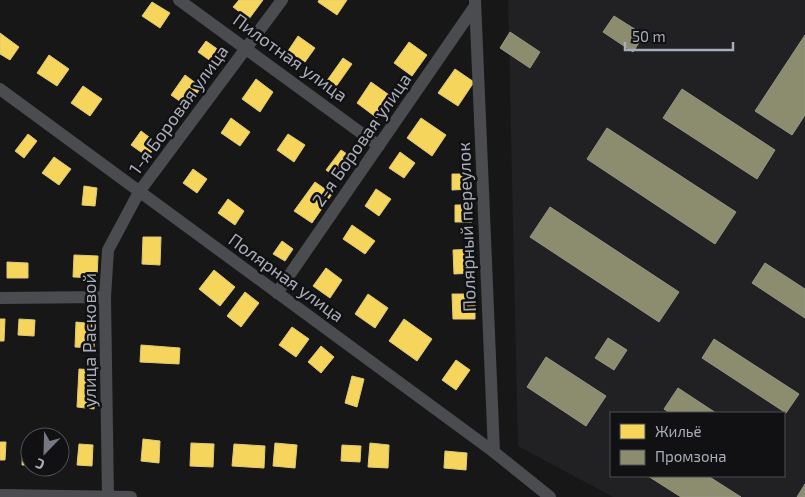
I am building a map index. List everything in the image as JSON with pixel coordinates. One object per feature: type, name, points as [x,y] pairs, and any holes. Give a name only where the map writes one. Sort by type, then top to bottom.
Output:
[{"type":"street","name":"Пилотная улица","points":[[179,0],[379,146]]},
{"type":"street","name":"1-я Боровая улица","points":[[140,192],[282,0]]},
{"type":"street","name":"2-я Боровая улица","points":[[277,292],[379,146],[475,3]]},
{"type":"street","name":"Полярный переулок","points":[[475,3],[494,452]]},
{"type":"street","name":"Полярная улица","points":[[0,89],[494,452],[550,497]]},
{"type":"street","name":"улица Расковой","points":[[108,497],[106,297],[108,250],[140,192]]},
{"type":"street","points":[[0,298],[106,297]]},
{"type":"street","points":[[0,495],[131,497]]},
{"type":"shaded area","points":[[508,0],[805,0],[805,497],[613,497],[518,446]]},
{"type":"building: Жильё","points":[[239,0],[263,0],[249,19],[233,7]]},
{"type":"building: Жильё","points":[[319,0],[347,0],[337,15],[318,2]]},
{"type":"building: Жильё","points":[[152,2],[170,13],[160,28],[142,16]]},
{"type":"building: Жильё","points":[[0,33],[19,47],[10,60],[0,54]]},
{"type":"building: Жильё","points":[[298,36],[315,48],[305,62],[288,51]]},
{"type":"building: Жильё","points":[[206,41],[223,53],[215,64],[198,52]]},
{"type":"building: Жильё","points":[[409,42],[427,55],[412,76],[394,63]]},
{"type":"building: Жильё","points":[[49,55],[69,69],[57,86],[37,73]]},
{"type":"building: Жильё","points":[[343,58],[352,64],[335,88],[326,82]]},
{"type":"building: Жильё","points":[[455,69],[474,82],[458,106],[438,93]]},
{"type":"building: Жильё","points":[[185,75],[201,87],[188,107],[171,95]]},
{"type":"building: Жильё","points":[[256,79],[273,92],[260,112],[242,99]]},
{"type":"building: Жильё","points":[[371,82],[392,97],[377,118],[357,103]]},
{"type":"building: Жильё","points":[[83,86],[102,99],[90,116],[71,103]]},
{"type":"building: Жильё","points":[[231,118],[250,132],[240,146],[221,133]]},
{"type":"building: Жильё","points":[[421,118],[446,135],[432,156],[407,138]]},
{"type":"building: Жильё","points":[[141,131],[157,143],[148,157],[131,145]]},
{"type":"building: Жильё","points":[[28,134],[37,141],[24,158],[15,151]]},
{"type":"building: Жильё","points":[[288,134],[305,145],[294,162],[277,150]]},
{"type":"building: Жильё","points":[[341,150],[356,160],[341,181],[326,170]]},
{"type":"building: Жильё","points":[[400,152],[415,163],[404,178],[389,168]]},
{"type":"building: Жильё","points":[[54,157],[71,169],[59,185],[42,173]]},
{"type":"building: Жильё","points":[[193,169],[207,179],[197,193],[183,183]]},
{"type":"building: Жильё","points":[[452,174],[471,174],[472,189],[452,190]]},
{"type":"building: Жильё","points":[[315,182],[332,194],[312,223],[294,211]]},
{"type":"building: Жильё","points":[[84,186],[97,188],[95,206],[82,205]]},
{"type":"building: Жильё","points":[[376,189],[391,199],[379,216],[365,206]]},
{"type":"building: Жильё","points":[[228,199],[244,211],[235,225],[218,213]]},
{"type":"building: Жильё","points":[[455,205],[471,205],[472,222],[455,222]]},
{"type":"building: Жильё","points":[[352,225],[375,241],[365,254],[343,239]]},
{"type":"building: Жильё","points":[[143,237],[161,237],[160,265],[142,264]]},
{"type":"building: Жильё","points":[[282,241],[293,249],[285,261],[273,254]]},
{"type":"building: Жильё","points":[[474,249],[475,273],[454,274],[453,250]]},
{"type":"building: Жильё","points":[[74,255],[98,256],[97,278],[73,277]]},
{"type":"building: Жильё","points":[[7,262],[28,263],[28,278],[7,278]]},
{"type":"building: Жильё","points":[[326,268],[342,280],[330,298],[313,286]]},
{"type":"building: Жильё","points":[[214,270],[235,287],[220,306],[199,289]]},
{"type":"building: Жильё","points":[[245,292],[259,303],[241,327],[227,316]]},
{"type":"building: Жильё","points":[[368,294],[388,308],[375,328],[355,314]]},
{"type":"building: Жильё","points":[[452,294],[475,294],[475,319],[453,319]]},
{"type":"building: Жильё","points":[[0,319],[5,319],[4,341],[0,341]]},
{"type":"building: Жильё","points":[[19,319],[35,320],[34,336],[18,335]]},
{"type":"building: Жильё","points":[[404,319],[432,339],[417,361],[389,341]]},
{"type":"building: Жильё","points":[[76,322],[95,324],[94,348],[75,347]]},
{"type":"building: Жильё","points":[[292,327],[309,339],[296,357],[279,345]]},
{"type":"building: Жильё","points":[[141,345],[180,348],[179,364],[140,362]]},
{"type":"building: Жильё","points":[[321,346],[334,357],[321,373],[308,362]]},
{"type":"building: Жильё","points":[[456,360],[470,370],[456,390],[442,380]]},
{"type":"building: Жильё","points":[[79,369],[96,370],[94,409],[77,407]]},
{"type":"building: Жильё","points":[[352,376],[364,379],[357,407],[345,403]]},
{"type":"building: Жильё","points":[[143,439],[160,441],[159,463],[141,461]]},
{"type":"building: Жильё","points":[[0,442],[6,442],[5,460],[0,460]]},
{"type":"building: Жильё","points":[[191,443],[214,444],[213,467],[190,466]]},
{"type":"building: Жильё","points":[[275,443],[297,445],[295,468],[273,466]]},
{"type":"building: Жильё","points":[[370,443],[389,445],[388,468],[368,467]]},
{"type":"building: Жильё","points":[[79,444],[93,445],[92,466],[77,465]]},
{"type":"building: Жильё","points":[[234,444],[265,446],[264,468],[232,466]]},
{"type":"building: Жильё","points":[[342,445],[361,446],[360,462],[341,461]]},
{"type":"building: Жильё","points":[[445,451],[467,453],[466,470],[444,468]]},
{"type":"building: Промзона","points":[[614,16],[644,35],[633,52],[603,32]]},
{"type":"building: Промзона","points":[[510,32],[540,52],[530,68],[500,48]]},
{"type":"building: Промзона","points":[[805,35],[805,115],[792,135],[755,111]]},
{"type":"building: Промзона","points":[[682,89],[775,150],[757,179],[663,118]]},
{"type":"building: Промзона","points":[[607,128],[736,212],[715,244],[587,159]]},
{"type":"building: Промзона","points":[[550,207],[679,292],[659,322],[530,237]]},
{"type":"building: Промзона","points":[[765,263],[805,289],[805,318],[752,283]]},
{"type":"building: Промзона","points":[[608,338],[627,350],[614,370],[595,358]]},
{"type":"building: Промзона","points":[[714,339],[799,394],[786,413],[702,358]]},
{"type":"building: Промзона","points":[[546,357],[606,396],[586,426],[527,387]]},
{"type":"building: Промзона","points":[[678,388],[714,412],[668,412],[664,409]]},
{"type":"building: Промзона","points":[[650,477],[710,477],[741,497],[681,497]]},
{"type":"building: Промзона","points":[[805,484],[805,497],[797,497]]}]
